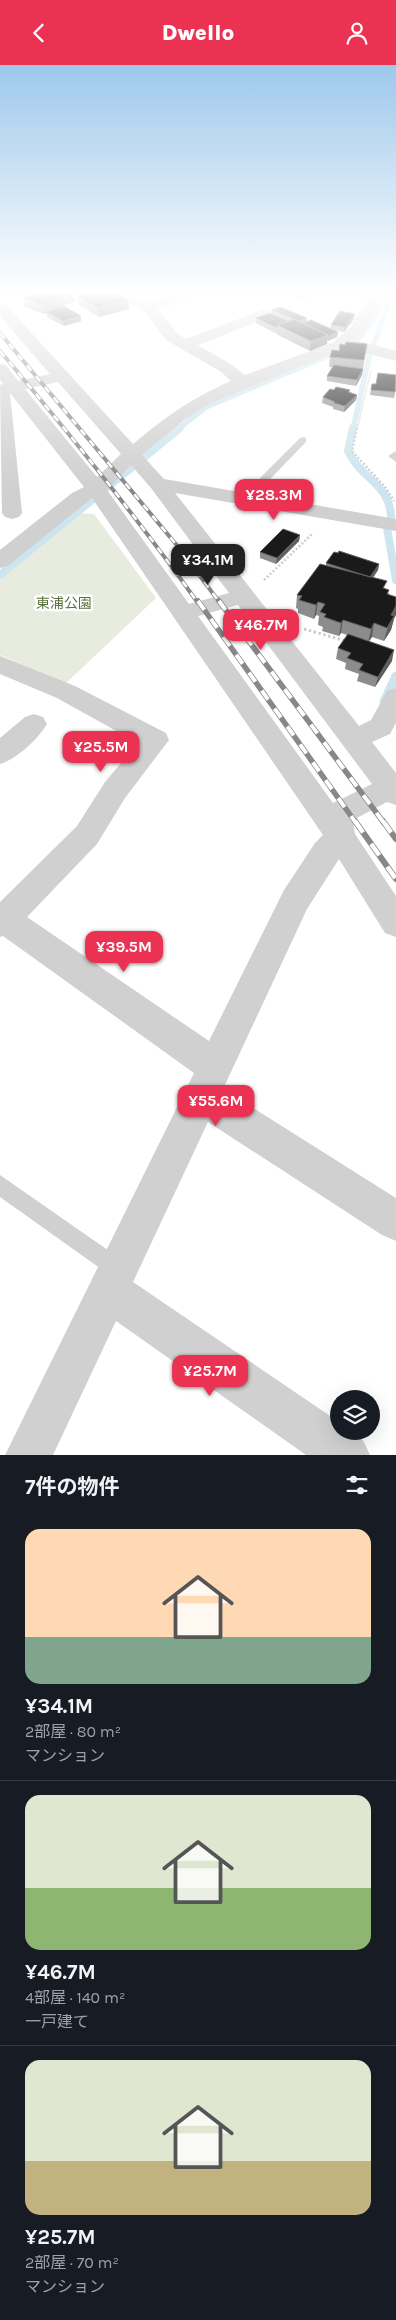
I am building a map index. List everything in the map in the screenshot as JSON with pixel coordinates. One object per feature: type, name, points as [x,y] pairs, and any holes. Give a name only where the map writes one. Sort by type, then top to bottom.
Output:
[{"type":"street","points":[[45,357],[252,590],[354,739],[393,791],[337,815],[340,837]]},
{"type":"street","points":[[208,357],[243,382]]},
{"type":"street","points":[[0,561],[80,497],[96,489],[132,454],[195,405],[243,382],[311,357]]},
{"type":"street","points":[[4,384],[62,376]]},
{"type":"street","points":[[4,384],[2,419],[6,514],[65,509]]},
{"type":"street","points":[[4,384],[96,489],[340,837],[396,923]]},
{"type":"street","points":[[158,484],[396,525]]},
{"type":"street","points":[[183,613],[252,590]]},
{"type":"street","points":[[0,664],[66,692],[156,740],[115,790],[87,835],[2,921],[209,1082],[396,1221]]},
{"type":"street","points":[[354,739],[381,727],[396,697]]},
{"type":"street","points":[[0,755],[34,724]]},
{"type":"street","points":[[29,1455],[295,900],[326,852],[340,837]]},
{"type":"street","points":[[113,1280],[346,1455]]},
{"type":"lane","points":[[245,499],[303,440]]},
{"type":"lane","points":[[396,454],[393,456],[396,459]]},
{"type":"lane","points":[[0,1185],[113,1280]]},
{"type":"path","points":[[374,357],[352,451],[360,463],[388,490],[396,503]]},
{"type":"path","points":[[252,590],[334,513]]},
{"type":"path","points":[[298,629],[311,630],[349,642]]},
{"type":"green space","name":"東浦公園","points":[[78,513],[94,514],[156,598],[65,684],[0,655],[0,578]]},
{"type":"building","points":[[330,357],[365,357],[364,360]]},
{"type":"building","points":[[334,365],[363,369],[357,380],[327,376]]},
{"type":"building","points":[[378,373],[396,375],[395,392],[371,390],[372,384],[376,384]]},
{"type":"building","points":[[336,387],[350,390],[348,392],[357,395],[345,406],[323,397],[330,389],[334,390]]},
{"type":"building","points":[[283,529],[300,535],[277,558],[260,552]]},
{"type":"building","points":[[339,551],[379,564],[370,577],[326,563],[334,552],[338,553]]},
{"type":"building","points":[[320,564],[387,581],[383,588],[389,590],[387,594],[396,597],[396,606],[391,615],[394,616],[387,628],[374,623],[371,629],[343,620],[341,623],[324,617],[326,614],[320,612],[325,604],[318,602],[316,605],[299,600],[302,596],[297,595]]},
{"type":"building","points":[[348,634],[394,650],[378,677],[359,670],[363,664],[347,658],[351,653],[338,648]]},
{"type":"waterway","points":[[178,429],[206,407],[326,357]]},
{"type":"waterway","points":[[353,429],[369,357]]},
{"type":"waterway","points":[[0,575],[180,428]]},
{"type":"waterway","points":[[353,428],[348,451],[354,461],[386,497],[391,517]]},
{"type":"waterway","points":[[387,528],[396,580]]},
{"type":"waterway","points":[[384,702],[396,676]]},
{"type":"railway","points":[[5,357],[102,475],[198,603]]},
{"type":"railway","points":[[20,357],[180,549],[220,603]]},
{"type":"railway","points":[[198,601],[356,823]]},
{"type":"railway","points":[[219,601],[384,823]]},
{"type":"railway","points":[[355,821],[396,879]]},
{"type":"railway","points":[[383,821],[396,839]]}]
